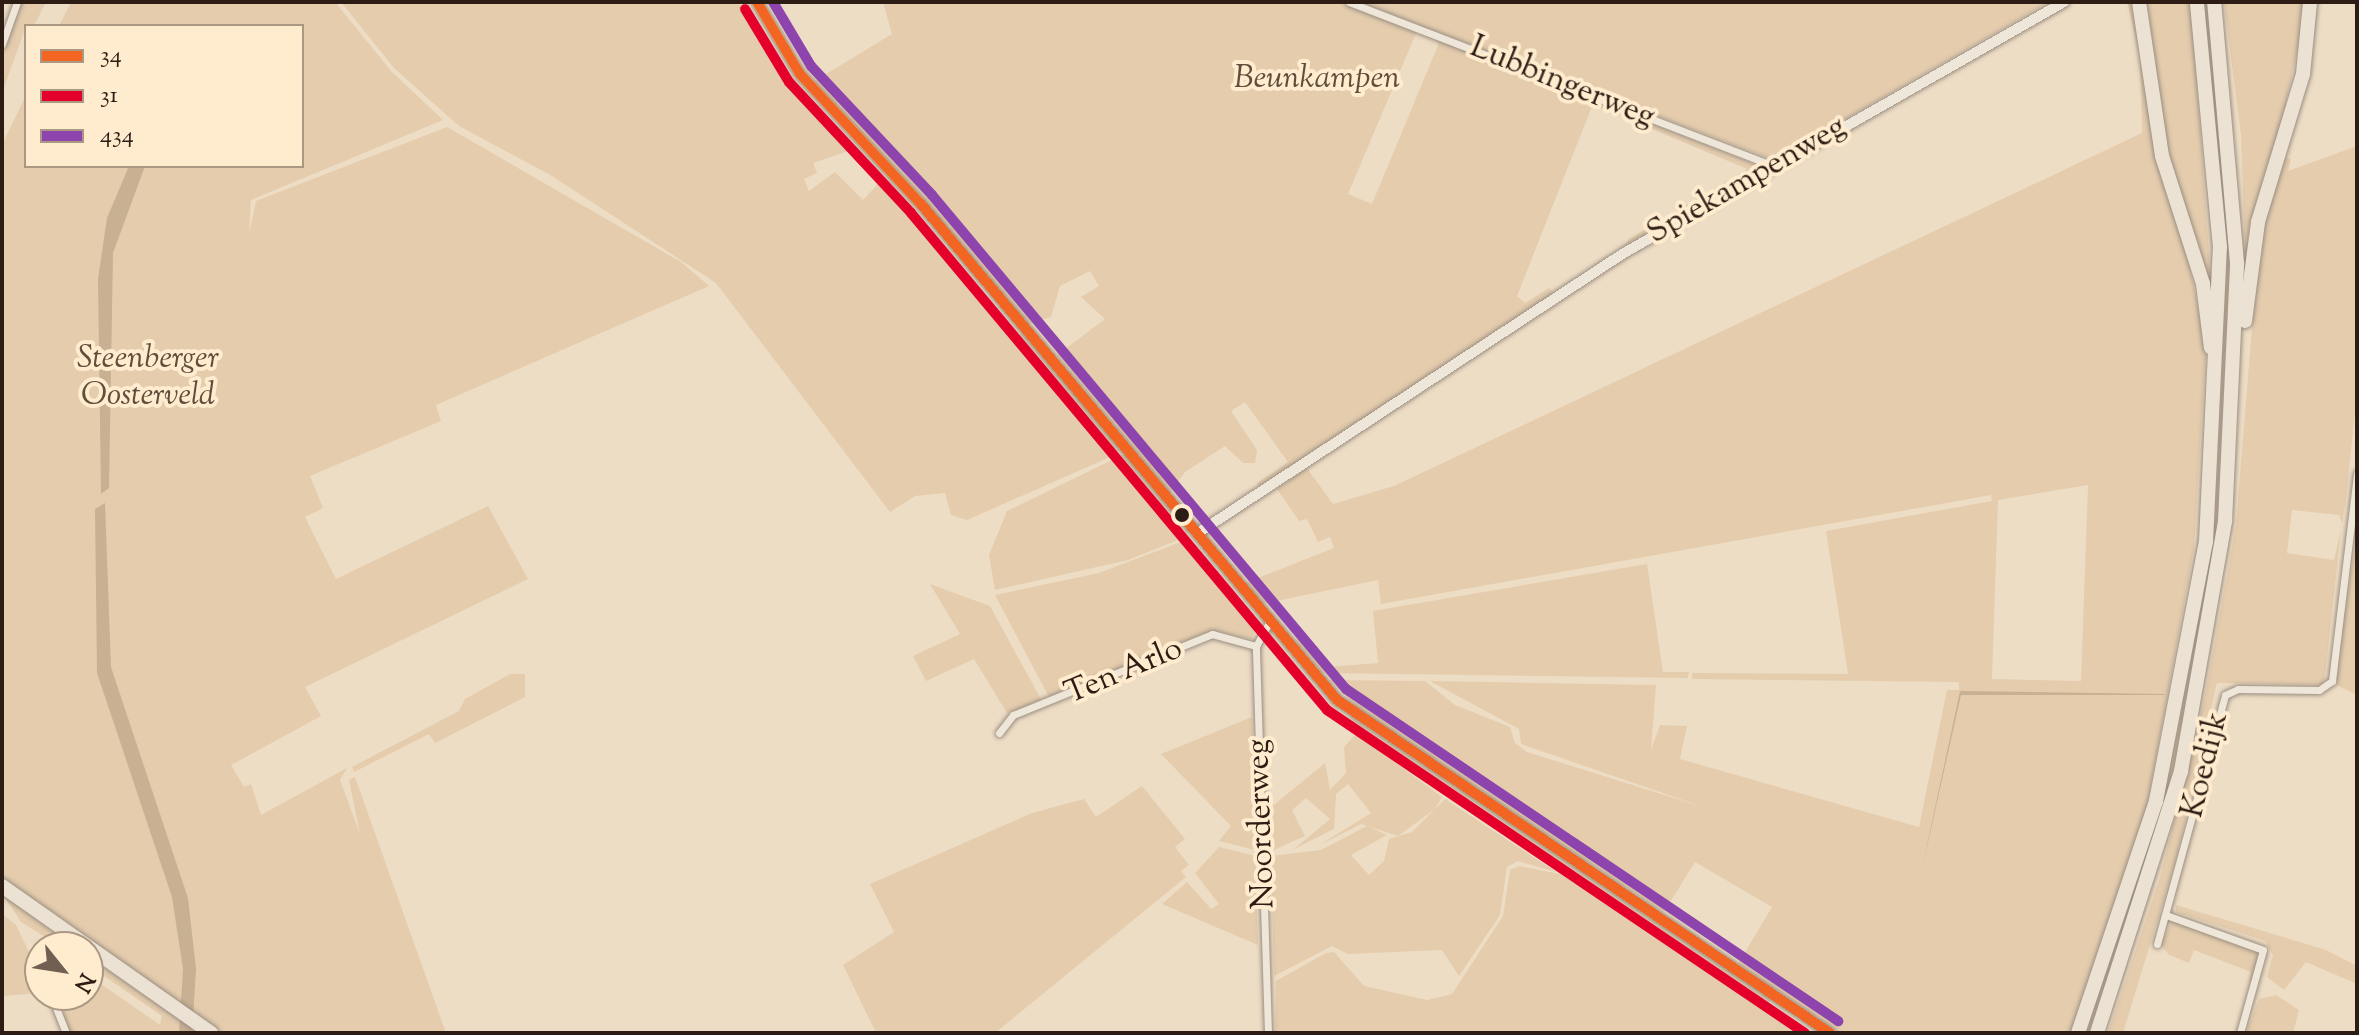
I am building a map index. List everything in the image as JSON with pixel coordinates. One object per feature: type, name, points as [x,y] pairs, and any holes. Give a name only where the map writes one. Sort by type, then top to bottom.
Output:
[{"type":"highway","points":[[2139,2],[2162,156],[2208,309],[2212,484]]},
{"type":"highway","points":[[2078,1033],[2165,762],[2212,484],[2220,247],[2197,2]]},
{"type":"highway","points":[[2214,2],[2234,188],[2235,388]]},
{"type":"highway","points":[[2097,1033],[2149,884],[2193,719],[2220,564],[2235,388],[2258,222],[2303,74],[2310,2]]},
{"type":"highway","points":[[2,886],[206,1030]]},
{"type":"main road","points":[[757,2],[806,82],[931,214],[1270,621],[1367,726],[1830,1033]]},
{"type":"main road","name":"Spiekampenweg","points":[[1198,533],[1564,290],[1774,166],[2064,2]]},
{"type":"street","points":[[2,44],[17,2]]},
{"type":"street","name":"Lubbingerweg","points":[[1349,2],[1774,166]]},
{"type":"street","name":"Koedijk","points":[[2157,944],[2225,695],[2238,689],[2319,690],[2332,681],[2357,474]]},
{"type":"street","points":[[1256,646],[1270,621]]},
{"type":"street","name":"Ten Arlo","points":[[999,733],[1013,715],[1212,634],[1256,646]]},
{"type":"street","name":"Noorderweg","points":[[1256,646],[1268,1033]]},
{"type":"street","points":[[2166,915],[2263,950],[2240,1033]]},
{"type":"street","points":[[57,1011],[66,1033]]},
{"type":"green space","points":[[20,2],[46,2],[35,24],[24,24],[2,93],[2,50]]},
{"type":"green space","name":"Steenberger Oosterveld","points":[[71,2],[335,2],[391,71],[443,120],[251,200],[249,234],[256,201],[447,127],[681,262],[709,286],[436,405],[441,421],[310,476],[323,508],[305,517],[336,579],[488,506],[528,579],[305,687],[321,716],[231,765],[244,787],[251,784],[261,815],[347,768],[340,780],[360,834],[349,780],[355,777],[446,1033],[68,1033],[59,1011],[104,1011],[104,986],[160,1025],[162,1016],[104,976],[104,931],[61,931],[2,882],[2,145],[24,99],[24,168],[304,168],[304,24],[60,24]]},
{"type":"green space","points":[[341,2],[738,2],[795,93],[857,148],[813,163],[817,173],[804,179],[809,191],[835,172],[863,200],[879,183],[870,170],[875,166],[1110,457],[967,520],[951,515],[945,493],[915,496],[890,512],[716,283],[552,176],[459,126],[394,68]]},
{"type":"green space","name":"Beunkampen","points":[[883,2],[1340,2],[1417,31],[1348,194],[1372,204],[1439,43],[1424,34],[1764,168],[1617,254],[1629,239],[1747,169],[1593,104],[1517,296],[1525,303],[1549,288],[1554,293],[1259,490],[1257,483],[1288,462],[1245,402],[1231,411],[1257,450],[1255,463],[1243,463],[1225,446],[1185,472],[1170,492],[1057,355],[1105,319],[1081,297],[1099,286],[1090,271],[1060,286],[1051,317],[1028,324],[813,82],[892,34]]},
{"type":"green space","points":[[1358,2],[2049,2],[1774,160]]},
{"type":"green space","points":[[2127,2],[2134,2],[2206,345],[2194,548],[2146,812],[2071,1033],[1840,1033],[1738,964],[1772,907],[1695,862],[1664,912],[1365,714],[1329,680],[1425,681],[1455,705],[1510,727],[1515,743],[1527,752],[1706,808],[1521,744],[1519,729],[1430,681],[1656,685],[1651,750],[1660,725],[1687,726],[1680,759],[1919,827],[1947,690],[1959,690],[1959,682],[1692,679],[1692,673],[1848,674],[1826,531],[1992,501],[1991,495],[1381,604],[1378,580],[1262,604],[1245,583],[1334,548],[1330,537],[1318,542],[1307,519],[1299,521],[1277,489],[1307,468],[1333,504],[1394,486],[2142,133],[2140,56]],"holes":[[[2088,485],[2081,681],[1992,679],[1998,500]]]},
{"type":"green space","points":[[2142,2],[2191,2],[2214,323],[2173,187]]},
{"type":"green space","points":[[2202,2],[2209,2],[2232,270],[2224,486],[2204,634],[2166,807],[2092,1033],[2084,1033],[2162,795],[2193,652],[2216,493],[2225,276]]},
{"type":"green space","points":[[2224,2],[2308,2],[2246,283],[2241,136]]},
{"type":"green space","points":[[2357,146],[2357,392],[2346,500],[2342,523],[2339,515],[2292,510],[2287,553],[2334,560],[2341,530],[2324,685],[2217,683],[2176,859],[2123,1033],[2108,1033],[2161,874],[2205,696],[2236,525],[2259,241],[2281,157],[2291,159],[2288,171]]},
{"type":"green space","points":[[1023,332],[1121,447],[1117,453],[1019,336]]},
{"type":"green space","points":[[1126,453],[1190,530],[1187,534],[1117,456]]},
{"type":"green space","points":[[1112,460],[1183,538],[1128,560],[995,590],[989,555],[1007,511]]},
{"type":"green space","points":[[2357,532],[2357,695],[2334,684]]},
{"type":"green space","points":[[1186,540],[1256,627],[1252,639],[1214,631],[1049,697],[995,595],[1099,573]]},
{"type":"green space","points":[[1647,564],[1663,672],[1689,672],[1688,678],[1322,673],[1295,640],[1302,637],[1327,667],[1378,663],[1373,611]]},
{"type":"green space","points":[[930,584],[990,606],[1042,701],[1007,713],[974,659],[926,681],[913,656],[960,634]]},
{"type":"green space","points":[[510,674],[525,674],[525,697],[435,743],[429,734],[354,772],[352,767],[459,711],[465,699]]},
{"type":"green space","points":[[1349,716],[1773,996],[1768,1004],[1359,729]]},
{"type":"green space","points":[[1252,717],[1256,849],[1219,841],[1231,826],[1161,754]]},
{"type":"green space","points":[[1356,734],[1442,797],[1435,809],[1398,836],[1361,824],[1318,846],[1371,813],[1348,784],[1336,794],[1334,829],[1294,849],[1330,819],[1306,798],[1292,810],[1305,836],[1271,851],[1270,808],[1325,763],[1330,790],[1346,773],[1344,747]]},
{"type":"green space","points":[[1142,786],[1185,839],[1175,847],[1189,865],[1181,871],[1186,877],[995,1033],[876,1033],[843,965],[894,932],[870,884],[1032,813],[1084,799],[1096,817]]},
{"type":"green space","points":[[1445,799],[1556,872],[1518,861],[1507,867],[1500,915],[1459,976],[1442,950],[1348,954],[1332,946],[1274,976],[1271,856],[1321,850],[1367,826],[1387,835],[1351,855],[1369,875],[1384,861],[1389,839],[1412,832]]},
{"type":"green space","points":[[1219,847],[1255,856],[1258,945],[1162,904],[1187,882],[1211,909],[1219,904],[1195,873]]},
{"type":"green space","points":[[1519,866],[1560,874],[1800,1033],[1275,1033],[1276,981],[1326,953],[1334,952],[1364,986],[1427,1000],[1452,994],[1503,916],[1510,870]]},
{"type":"green space","points":[[2,893],[56,931],[35,931],[21,922]]},
{"type":"green space","points":[[2176,905],[2326,950],[2357,966],[2357,984],[2306,962],[2284,990],[2267,977],[2273,955],[2265,941],[2176,912]]},
{"type":"green space","points":[[2,914],[16,925],[24,942],[24,994],[2,996]]},
{"type":"green space","points":[[2173,920],[2261,951],[2255,981],[2249,981],[2251,972],[2194,950],[2189,963],[2169,955],[2161,945]]},
{"type":"green space","points":[[2276,995],[2299,1010],[2293,1033],[2246,1033],[2259,999]]},
{"type":"shaded area","points":[[128,168],[144,168],[113,253],[109,488],[101,494],[98,279],[107,218]]},
{"type":"shaded area","points":[[105,503],[111,667],[188,898],[196,969],[192,1033],[179,1033],[183,969],[172,897],[97,673],[95,509]]},
{"type":"shaded area","points":[[1960,691],[2165,695],[1961,695],[1920,878]]},
{"type":"transit line","name":"34","points":[[757,2],[800,74],[921,204],[1337,700],[1830,1033]]},
{"type":"transit line","name":"434","points":[[773,2],[811,66],[932,195],[1346,689],[1838,1021]]},
{"type":"transit line","name":"31","points":[[745,9],[789,82],[911,213],[1327,710],[1805,1033]]}]
